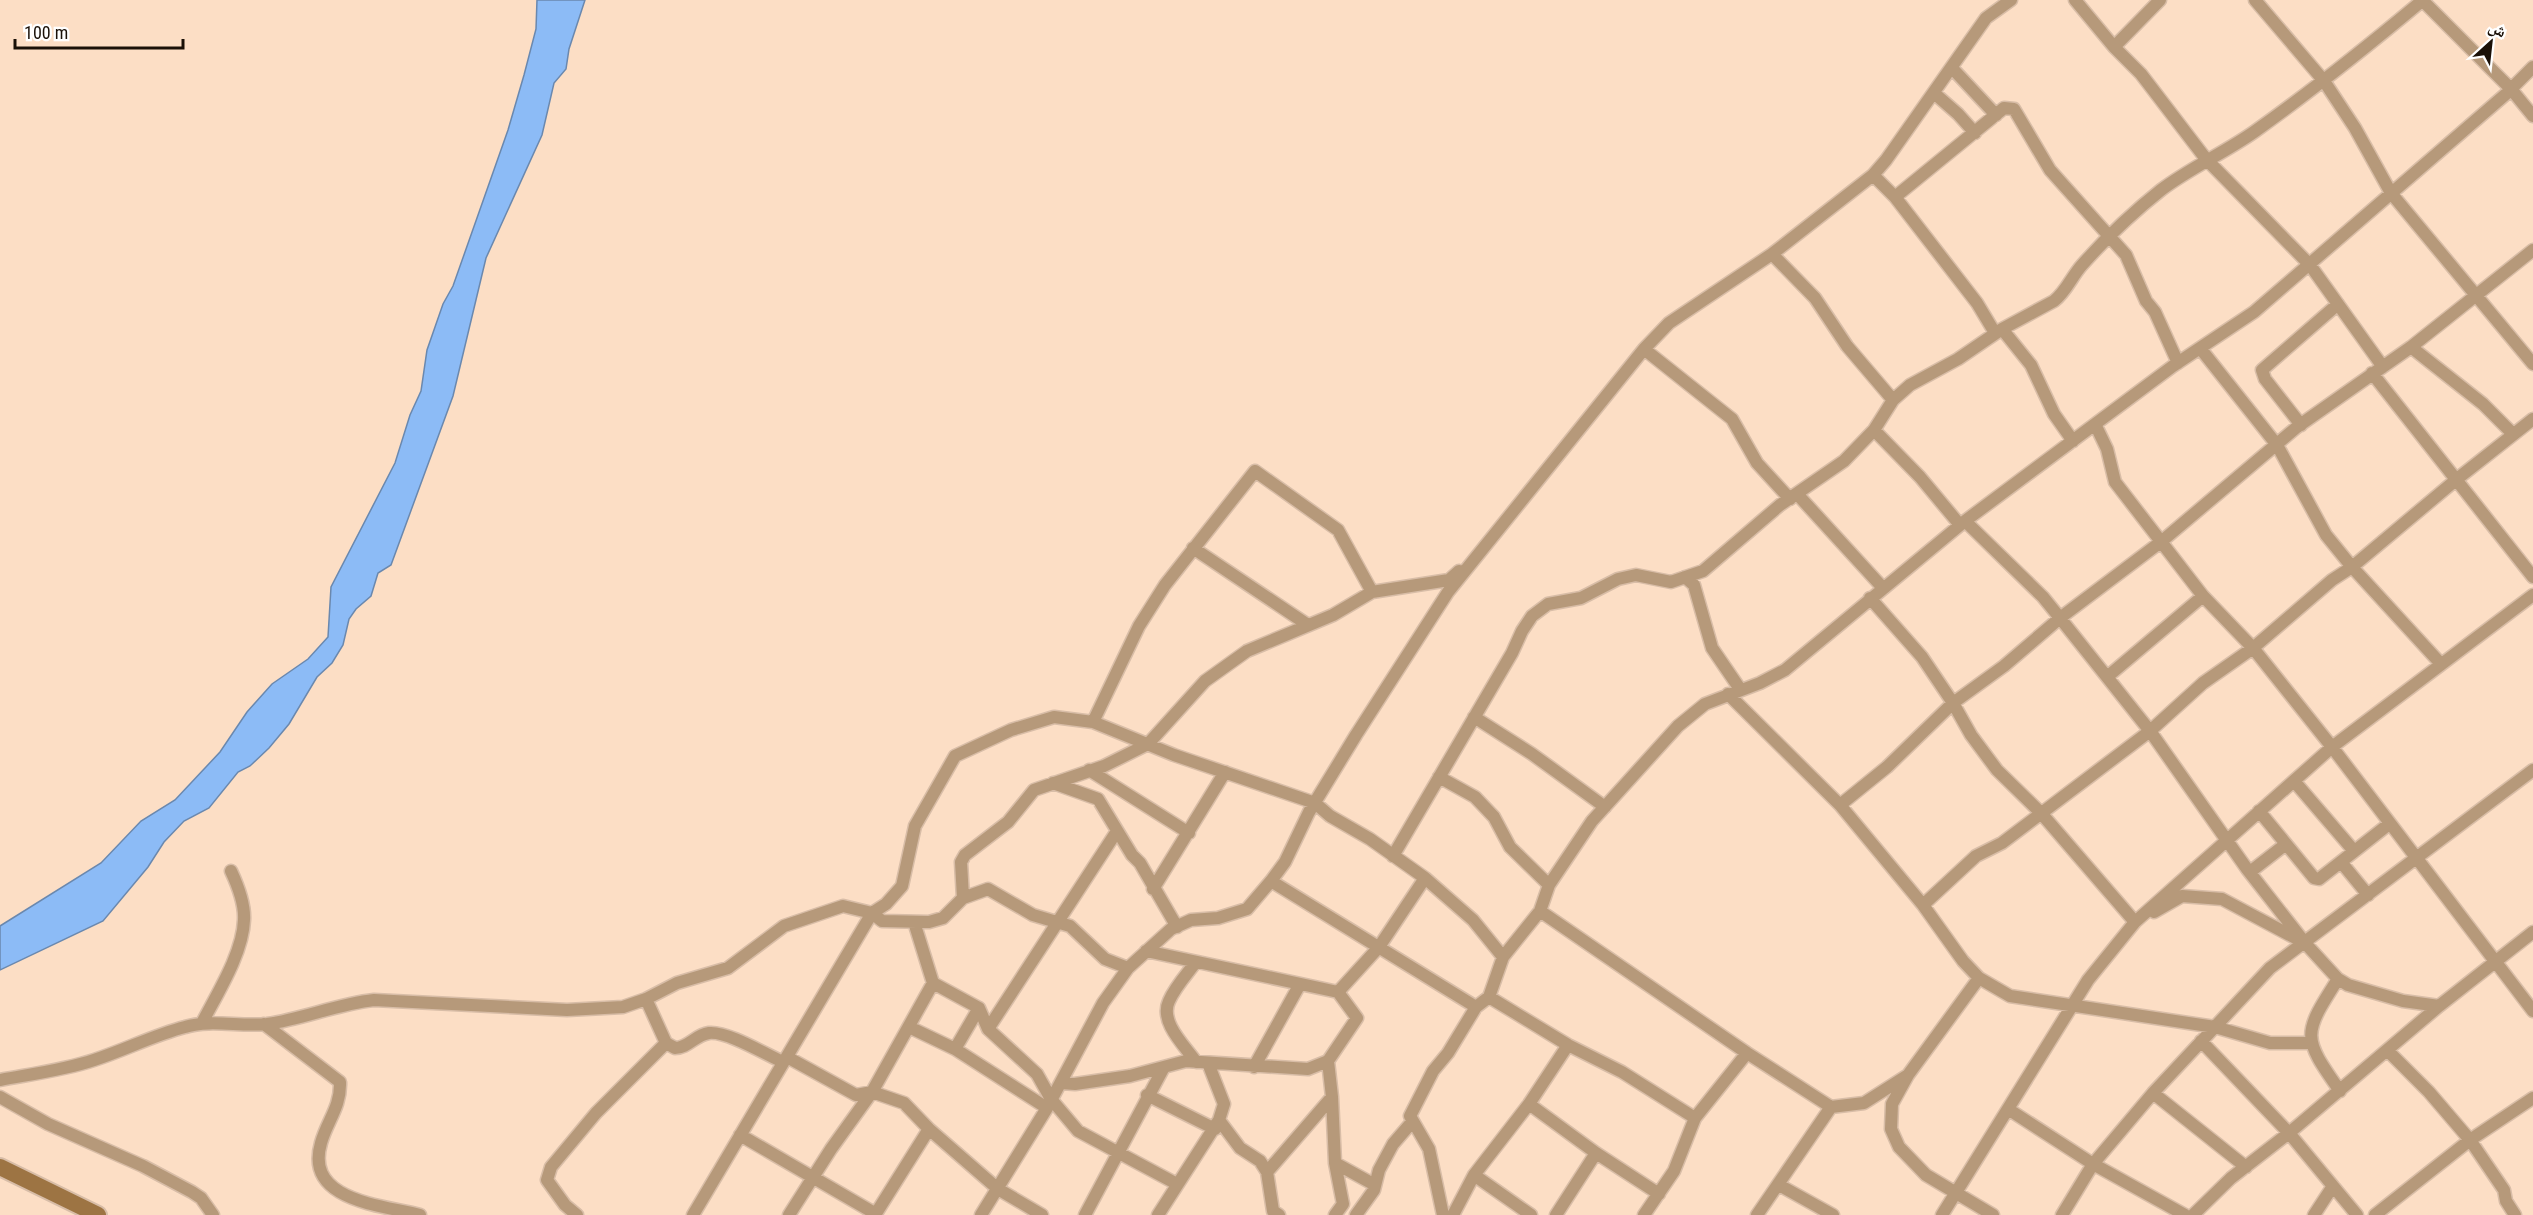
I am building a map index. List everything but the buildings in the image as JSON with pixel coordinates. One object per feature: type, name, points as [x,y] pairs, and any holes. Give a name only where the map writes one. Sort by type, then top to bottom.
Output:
[{"type":"street","points":[[981,1215],[1049,1104],[1103,1003],[1128,968],[1177,927],[1191,920],[1218,918],[1246,909],[1271,881],[1285,862],[1315,803],[1356,735],[1449,592],[1644,349],[1669,323],[1772,254],[1873,175],[1986,18],[2011,0]]},
{"type":"street","points":[[2075,0],[2114,47],[2141,74],[2206,159],[2310,265],[2338,304],[2377,370],[2533,577]]},
{"type":"street","points":[[2114,47],[2160,0]]},
{"type":"street","points":[[2255,0],[2325,81],[2355,128],[2391,193],[2533,364]]},
{"type":"street","points":[[1393,856],[1532,616],[1548,604],[1581,598],[1618,579],[1636,575],[1671,582],[1703,571],[1780,505],[1844,461],[1874,430],[1893,400],[1910,385],[1958,360],[1998,331],[2060,297],[2077,270],[2109,235],[2162,189],[2206,159],[2244,138],[2325,81],[2422,0],[2511,89],[2533,117]]},
{"type":"street","points":[[1443,1215],[1429,1149],[1410,1116],[1433,1071],[1448,1053],[1476,1007],[1489,997],[1503,957],[1540,911],[1549,885],[1592,821],[1678,726],[1704,704],[1785,670],[1870,597],[1963,523],[2178,363],[2254,312],[2511,89],[2533,67]]},
{"type":"street","points":[[1952,68],[1996,115]]},
{"type":"street","points":[[1934,93],[1975,133]]},
{"type":"street","points":[[1895,197],[2004,108],[2014,109],[2050,170],[2126,255],[2178,363]]},
{"type":"street","points":[[1873,175],[1895,197],[1998,331],[2031,365],[2054,414],[2073,441]]},
{"type":"street","points":[[1840,805],[1887,767],[1953,703],[2004,666],[2060,618],[2162,541],[2301,425],[2411,347],[2533,250]]},
{"type":"street","points":[[1772,254],[1815,298],[1847,346],[1893,400]]},
{"type":"street","points":[[2301,425],[2265,379],[2262,370],[2338,304]]},
{"type":"street","points":[[2411,347],[2483,404],[2513,434]]},
{"type":"street","points":[[2200,348],[2277,445],[2321,529],[2352,567],[2441,664]]},
{"type":"street","points":[[1644,349],[1732,419],[1757,463],[1794,497],[1882,588]]},
{"type":"street","points":[[1923,905],[1976,856],[2002,843],[2150,731],[2203,683],[2253,648],[2332,580],[2352,567],[2533,419]]},
{"type":"street","points":[[2095,424],[2107,449],[2115,482],[2203,596],[2253,648],[2332,747],[2533,1010]]},
{"type":"street","points":[[1874,430],[1963,523],[2043,597],[2150,731],[2250,872],[2305,943],[2338,979],[2348,985],[2391,998],[2439,1006]]},
{"type":"street","points":[[1093,722],[1139,626],[1165,585],[1255,471],[1338,530],[1372,592]]},
{"type":"street","points":[[1193,548],[1308,626]]},
{"type":"street","points":[[963,898],[961,862],[965,855],[1008,822],[1034,790],[1125,757],[1148,744],[1205,681],[1247,651],[1333,615],[1372,592],[1449,580],[1476,556]]},
{"type":"street","points":[[1685,577],[1694,585],[1712,648],[1734,692],[1840,805],[1923,905],[1963,961],[1979,978],[2010,996],[2215,1027],[2271,1043],[2311,1043]]},
{"type":"street","points":[[1942,1215],[2088,980],[2135,922],[2332,747],[2533,595]]},
{"type":"street","points":[[2107,677],[2203,596]]},
{"type":"street","points":[[1870,597],[1922,657],[1971,735],[1997,770],[2041,813],[2135,922]]},
{"type":"street","points":[[693,1215],[872,913],[886,904],[902,886],[915,826],[955,756],[1011,730],[1054,717],[1093,722],[1148,744],[1315,803],[1330,816],[1425,878],[1473,920],[1503,957]]},
{"type":"street","points":[[1474,717],[1532,754],[1605,807]]},
{"type":"street","points":[[1089,770],[1189,833]]},
{"type":"street","points":[[2062,1215],[2093,1164],[2153,1093],[2270,968],[2533,770]]},
{"type":"street","points":[[1153,889],[1225,772]]},
{"type":"street","points":[[1439,777],[1475,797],[1494,818],[1510,847],[1549,885]]},
{"type":"street","points":[[2294,781],[2354,851]]},
{"type":"street","points":[[1053,783],[1098,799],[1132,855],[1140,863],[1177,927]]},
{"type":"street","points":[[2259,811],[2314,878],[2319,879],[2390,824]]},
{"type":"street","points":[[988,1029],[1117,831]]},
{"type":"street","points":[[2250,872],[2286,844]]},
{"type":"street","points":[[2341,862],[2368,896]]},
{"type":"street","points":[[202,1023],[231,966],[242,933],[243,905],[231,871]]},
{"type":"street","points":[[1338,992],[1379,947],[1425,878]]},
{"type":"street","points":[[1271,881],[1476,1007]]},
{"type":"street","points":[[0,1080],[52,1071],[93,1060],[184,1027],[202,1023],[264,1024],[294,1020],[349,1002],[374,999],[567,1010],[623,1007],[646,999],[676,983],[728,968],[784,926],[843,906],[872,913],[882,921],[929,922],[943,918],[963,898],[988,889],[1033,915],[1059,921],[1082,935],[1105,959],[1128,968]]},
{"type":"street","points":[[2135,922],[2182,896],[2222,899],[2305,943]]},
{"type":"street","points":[[1540,911],[1747,1053],[1831,1107],[1864,1103],[1908,1075]]},
{"type":"street","points":[[914,922],[933,983],[979,1008],[988,1029],[1037,1074],[1049,1104]]},
{"type":"street","points":[[2193,1215],[2231,1178],[2340,1091],[2439,1006],[2533,932]]},
{"type":"street","points":[[1061,1083],[1076,1084],[1130,1076],[1186,1061],[1308,1069],[1328,1061],[1357,1018],[1338,992],[1146,951]]},
{"type":"street","points":[[1158,1215],[1217,1124],[1224,1104],[1202,1063],[1171,1029],[1168,1017],[1168,1002],[1196,962]]},
{"type":"street","points":[[1979,978],[1908,1075],[1892,1104],[1891,1129],[1899,1147],[1926,1175],[1993,1215]]},
{"type":"street","points":[[2338,979],[2313,1017],[2311,1043],[2317,1057],[2340,1091]]},
{"type":"street","points":[[789,1215],[872,1092],[933,983]]},
{"type":"street","points":[[1254,1067],[1300,984]]},
{"type":"street","points":[[1489,997],[1568,1046],[1622,1072],[1695,1118]]},
{"type":"street","points":[[646,999],[666,1042],[675,1048],[710,1033],[724,1035],[785,1060],[856,1095],[872,1092],[904,1103],[929,1130],[998,1189],[1042,1215]]},
{"type":"street","points":[[955,1049],[979,1008]]},
{"type":"street","points":[[264,1024],[340,1082],[341,1096],[320,1144],[319,1158],[322,1173],[344,1196],[400,1212],[420,1215]]},
{"type":"street","points":[[909,1027],[955,1049],[1049,1104],[1078,1131],[1117,1154],[1177,1184]]},
{"type":"street","points":[[2201,1041],[2289,1133],[2356,1215]]},
{"type":"street","points":[[577,1215],[566,1205],[547,1180],[550,1167],[596,1113],[666,1042]]},
{"type":"street","points":[[1453,1215],[1474,1175],[1528,1104],[1568,1046]]},
{"type":"street","points":[[2388,1051],[2429,1092],[2470,1140],[2504,1190],[2506,1201],[2515,1215]]},
{"type":"street","points":[[1644,1215],[1674,1171],[1695,1118],[1747,1053]]},
{"type":"street","points":[[1328,1061],[1335,1163],[1343,1203],[1356,1214],[1374,1190],[1379,1170],[1393,1144],[1412,1122]]},
{"type":"street","points":[[1085,1215],[1163,1068]]},
{"type":"street","points":[[2153,1093],[2246,1167]]},
{"type":"street","points":[[1147,1095],[1217,1124],[1240,1148],[1260,1161],[1268,1172],[1274,1214]]},
{"type":"street","points":[[0,1097],[48,1124],[192,1192],[201,1198],[213,1215]]},
{"type":"street","points":[[1268,1172],[1332,1097]]},
{"type":"street","points":[[2375,1215],[2470,1140],[2533,1098]]},
{"type":"street","points":[[1528,1104],[1596,1154],[1659,1194]]},
{"type":"street","points":[[1757,1215],[1831,1107]]},
{"type":"street","points":[[2008,1108],[2093,1164],[2185,1215]]},
{"type":"street","points":[[740,1135],[875,1215],[929,1130]]},
{"type":"street","points":[[1556,1215],[1596,1154]]},
{"type":"street","points":[[1335,1163],[1375,1185]]},
{"type":"street","points":[[0,1167],[77,1209],[98,1215]]},
{"type":"street","points":[[1474,1175],[1531,1215]]},
{"type":"street","points":[[1779,1185],[1833,1215]]},
{"type":"street","points":[[2314,1215],[2333,1186]]},
{"type":"street","points":[[1335,1215],[1343,1203]]},
{"type":"water","points":[[537,0],[585,0],[569,49],[566,69],[554,83],[542,135],[486,258],[453,396],[391,565],[378,573],[371,596],[356,609],[349,619],[343,645],[332,663],[317,677],[289,724],[250,766],[238,772],[209,808],[184,821],[164,842],[148,867],[103,921],[0,970],[0,926],[101,863],[141,821],[175,800],[220,752],[247,712],[272,684],[308,659],[328,637],[331,587],[395,463],[410,415],[421,391],[427,350],[443,304],[453,286],[508,130],[536,29]]}]
